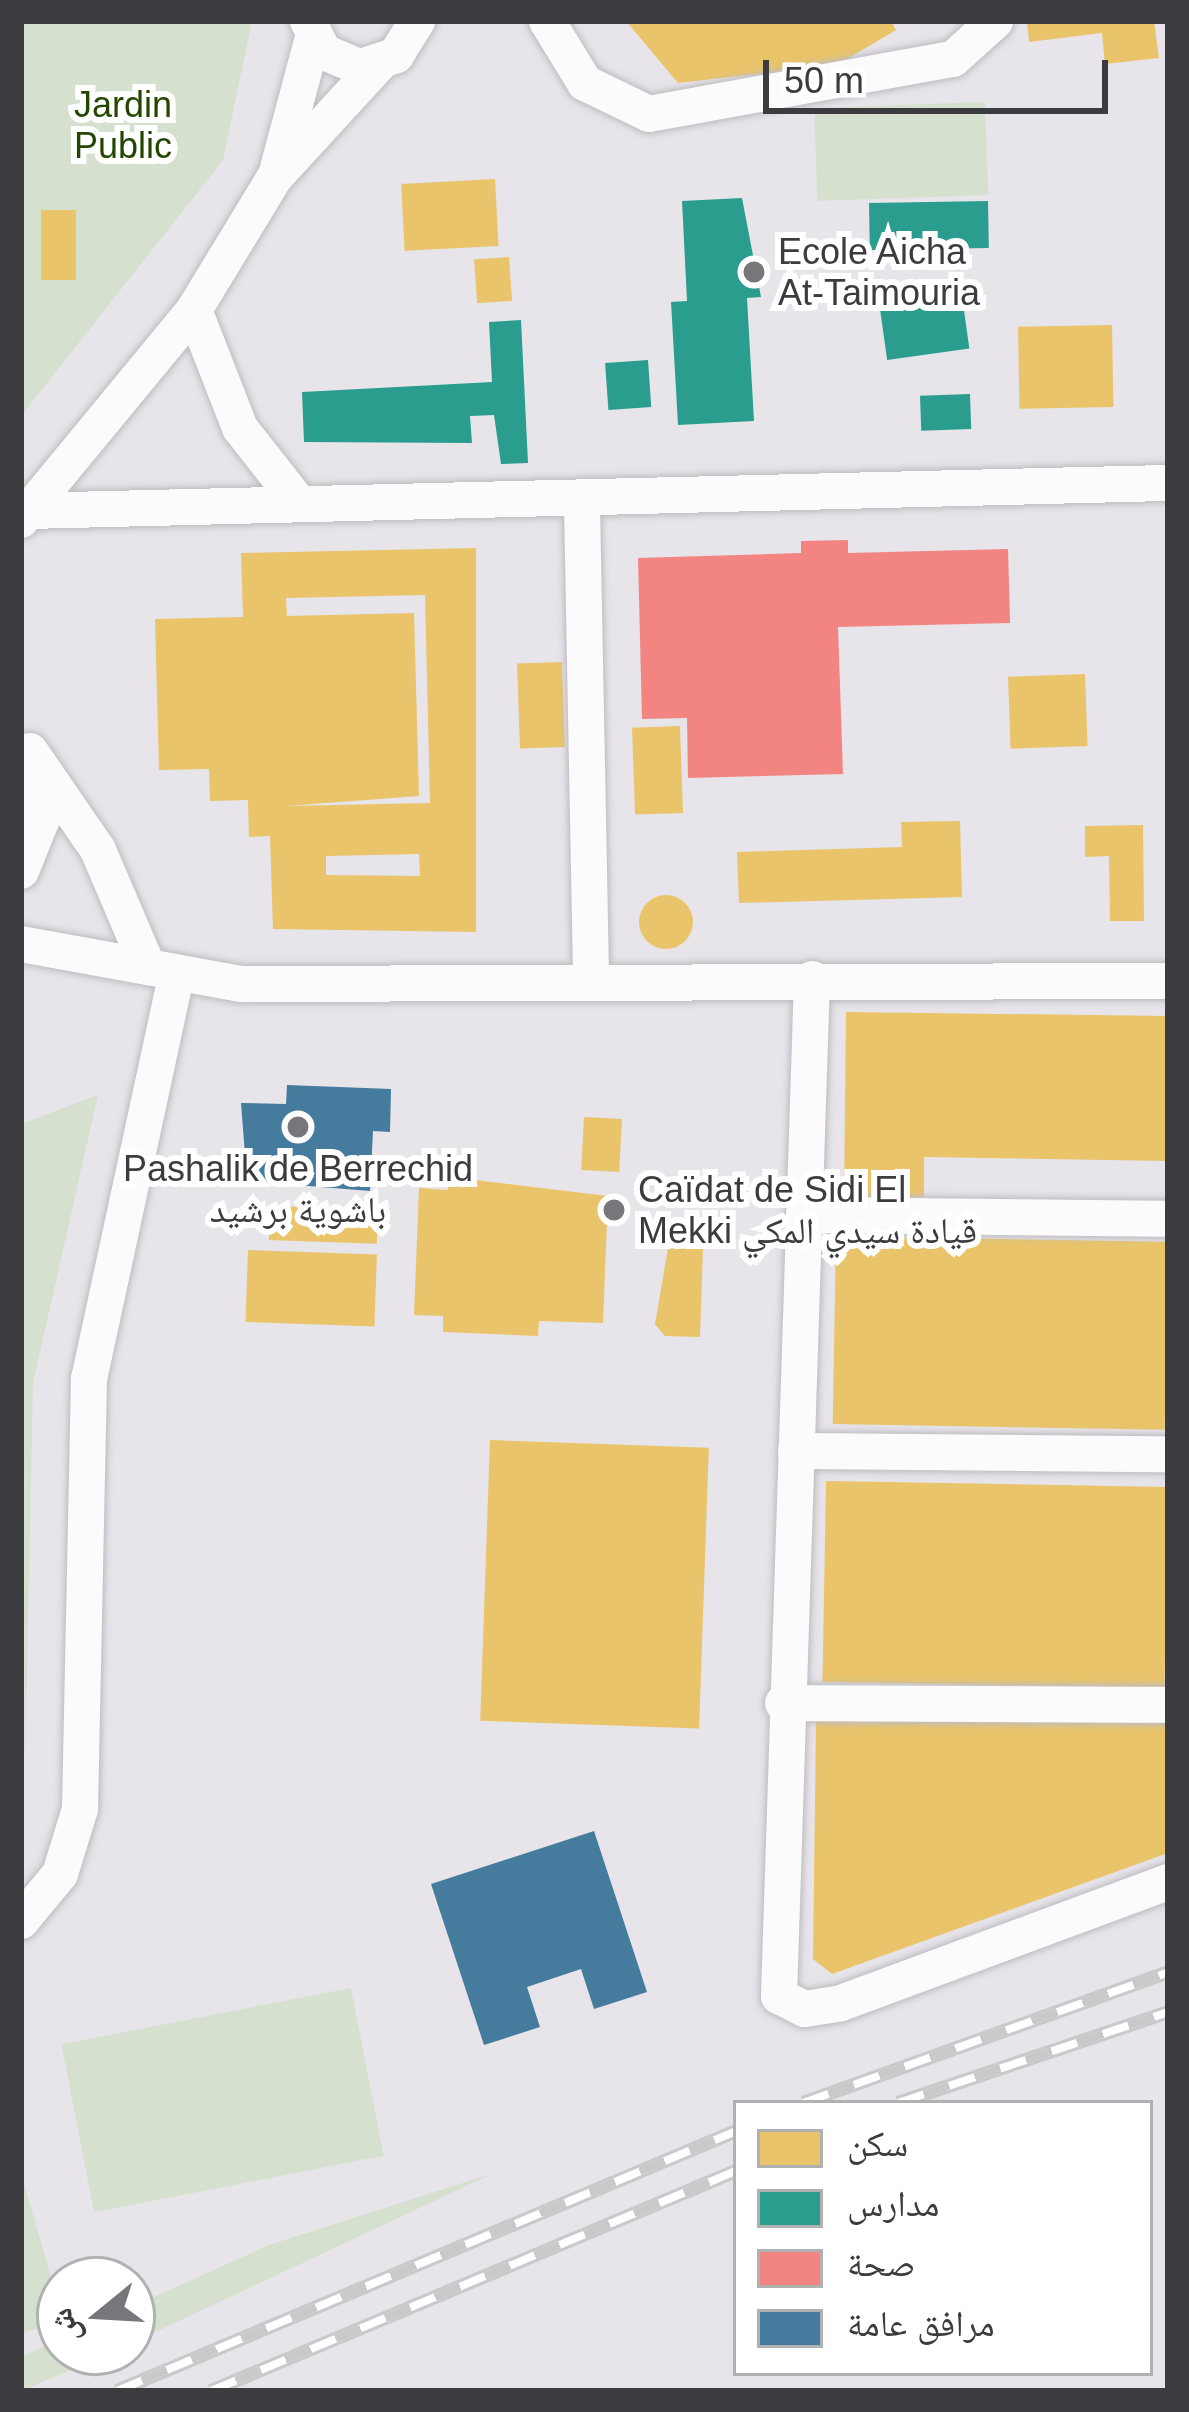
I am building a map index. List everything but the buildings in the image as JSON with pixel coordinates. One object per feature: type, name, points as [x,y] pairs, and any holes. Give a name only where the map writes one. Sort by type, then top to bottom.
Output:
[{"type":"street","points":[[25,516],[194,310],[275,177],[417,21]]},
{"type":"street","points":[[547,21],[585,83],[649,113],[953,58],[995,21]]},
{"type":"street","points":[[310,29],[340,63],[379,64]]},
{"type":"street","points":[[275,177],[310,29]]},
{"type":"street","points":[[194,310],[240,428],[298,502]]},
{"type":"street","points":[[25,516],[298,502],[582,505],[1168,483]]},
{"type":"street","points":[[582,505],[591,978]]},
{"type":"street","points":[[21,871],[42,819],[26,744]]},
{"type":"street","points":[[21,1921],[60,1874],[80,1809],[89,1379],[161,965],[98,850],[26,744]]},
{"type":"street","points":[[21,944],[161,965],[242,984],[591,978],[1168,981]]},
{"type":"street","points":[[812,979],[773,1967],[779,1996],[805,2008],[1168,1882]]},
{"type":"street","points":[[804,1215],[1168,1219]]},
{"type":"street","points":[[796,1451],[1168,1454]]},
{"type":"street","points":[[782,1703],[1168,1705]]},
{"type":"green space","name":"Jardin Public","points":[[21,21],[252,21],[223,160],[21,416]]},
{"type":"green space","points":[[985,102],[988,195],[817,201],[814,108]]},
{"type":"green space","points":[[98,1095],[33,1383],[25,1768],[21,1124]]},
{"type":"green space","points":[[351,1988],[384,2156],[94,2212],[61,2044]]},
{"type":"green space","points":[[21,2173],[45,2256],[36,2256],[36,2329],[21,2333]]},
{"type":"green space","points":[[494,2173],[156,2332],[156,2296],[269,2245]]},
{"type":"green space","points":[[36,2350],[36,2376],[56,2376],[21,2391],[21,2357]]},
{"type":"railway","points":[[811,2100],[1168,1972]]},
{"type":"railway","points":[[907,2100],[1168,2012]]},
{"type":"railway","points":[[117,2391],[733,2132]]},
{"type":"railway","points":[[211,2391],[733,2172]]},
{"type":"place","name":"Ecole Aicha At-Taimouria","points":[[754,272]]},
{"type":"place","name":"Pashalik de Berrechid باشوية برشيد","points":[[298,1127]]},
{"type":"place","name":"Caïdat de Sidi El Mekki قيادة سيدي المكي","points":[[614,1210]]}]
